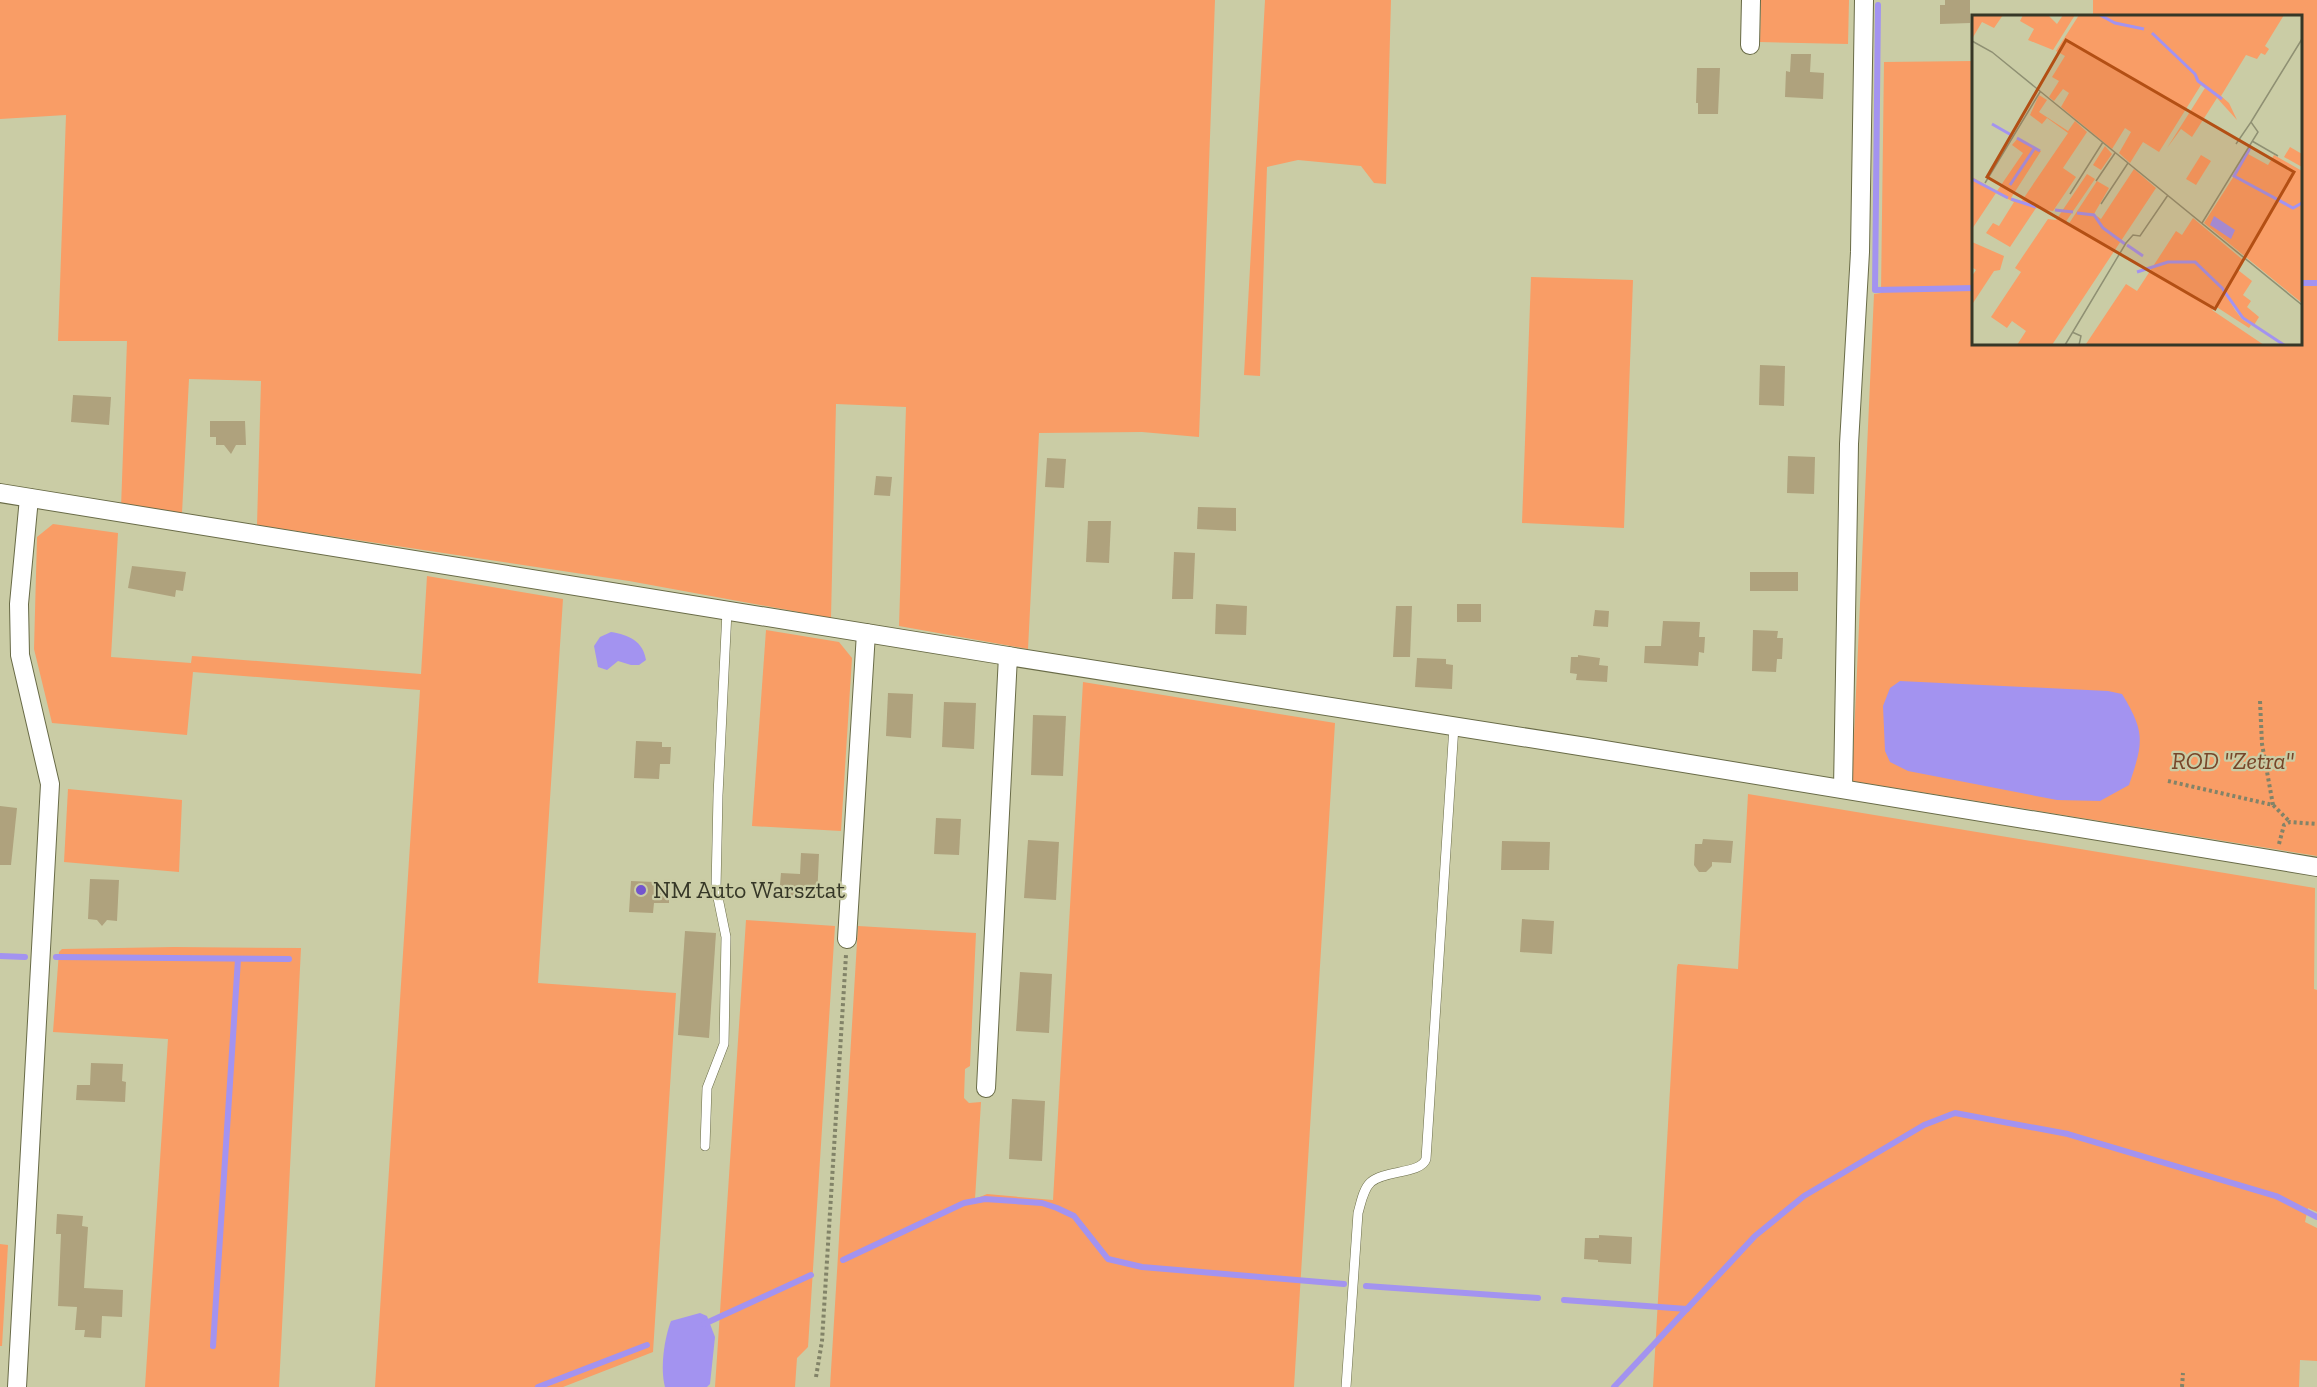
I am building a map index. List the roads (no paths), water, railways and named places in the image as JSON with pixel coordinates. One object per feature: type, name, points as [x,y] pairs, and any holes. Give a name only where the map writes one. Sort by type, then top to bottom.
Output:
[{"type":"street","points":[[1750,45],[1751,0]]},
{"type":"street","points":[[1843,789],[1849,444],[1860,252],[1864,0]]},
{"type":"street","points":[[0,493],[2317,867]]},
{"type":"street","points":[[17,1387],[50,784],[20,655],[19,604],[29,498]]},
{"type":"street","points":[[847,939],[866,633]]},
{"type":"street","points":[[986,1088],[1008,656]]},
{"type":"lane","points":[[705,1146],[707,1088],[724,1044],[726,937],[716,888],[717,795],[727,611]]},
{"type":"lane","points":[[1346,1387],[1358,1213],[1364,1193],[1371,1182],[1404,1170],[1420,1168],[1426,1159],[1454,726]]},
{"type":"waterway","points":[[1878,5],[1875,290],[1972,288]]},
{"type":"waterway","points":[[2302,283],[2317,283]]},
{"type":"waterway","points":[[0,956],[25,957]]},
{"type":"waterway","points":[[56,957],[289,959]]},
{"type":"waterway","points":[[213,1346],[238,959]]},
{"type":"waterway","points":[[1614,1387],[1755,1236],[1804,1196],[1924,1125],[1955,1113],[2068,1134],[2276,1196],[2317,1217]]},
{"type":"waterway","points":[[843,1260],[964,1203],[985,1199],[1042,1203],[1074,1216],[1108,1259],[1142,1267],[1344,1284]]},
{"type":"waterway","points":[[704,1324],[811,1275]]},
{"type":"waterway","points":[[1366,1286],[1538,1298]]},
{"type":"waterway","points":[[1564,1300],[1687,1309]]},
{"type":"waterway","points":[[538,1387],[647,1345]]},
{"type":"place","name":"NM Auto Warsztat","points":[[641,890]]},
{"type":"park label","name":"ROD \"Zetra\"","points":[[2233,761]]}]
